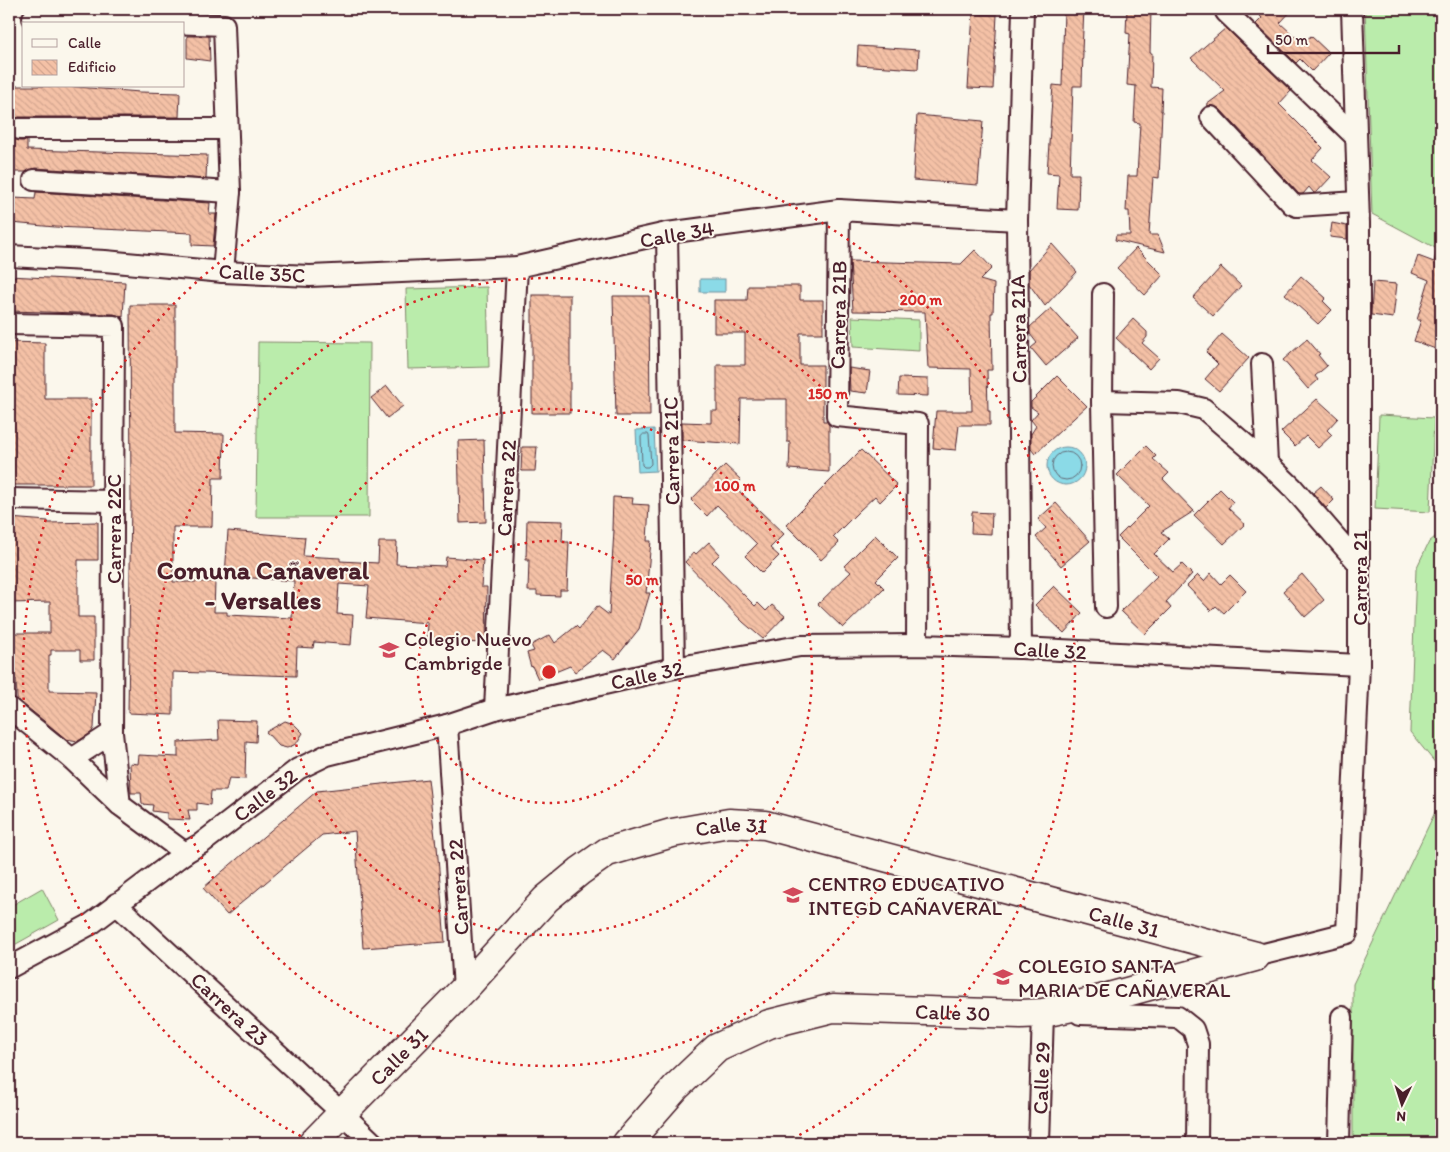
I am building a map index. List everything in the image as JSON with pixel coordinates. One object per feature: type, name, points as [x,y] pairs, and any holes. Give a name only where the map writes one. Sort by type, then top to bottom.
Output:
[{"type":"street","name":"Carrera 21A","points":[[1021,648],[1018,220],[1023,9]]},
{"type":"street","name":"Carrera 21","points":[[1347,932],[1359,665],[1359,223],[1352,9]]},
{"type":"street","points":[[1226,12],[1356,137]]},
{"type":"street","points":[[33,18],[142,22]]},
{"type":"street","points":[[185,24],[224,25],[230,192],[222,272]]},
{"type":"street","points":[[1211,117],[1292,204],[1297,206],[1357,202]]},
{"type":"street","points":[[19,129],[227,128]]},
{"type":"street","points":[[34,180],[230,192]]},
{"type":"street","points":[[839,210],[1018,220]]},
{"type":"street","name":"Calle 34","points":[[516,267],[667,233],[839,210]]},
{"type":"street","name":"Carrera 21B","points":[[839,210],[837,416],[918,424],[916,645]]},
{"type":"street","name":"Carrera 21C","points":[[667,233],[674,668]]},
{"type":"street","name":"Calle 35C","points":[[9,256],[105,261],[222,272],[310,276],[516,267]]},
{"type":"street","name":"Carrera 22","points":[[495,710],[516,267]]},
{"type":"street","points":[[1103,294],[1102,401],[1106,607]]},
{"type":"street","name":"Carrera 22C","points":[[9,324],[114,326],[112,733],[120,805]]},
{"type":"street","points":[[1262,364],[1267,462]]},
{"type":"street","points":[[1102,401],[1179,403],[1204,409],[1267,462],[1293,488],[1359,564]]},
{"type":"street","points":[[9,499],[114,501]]},
{"type":"street","name":"Calle 32","points":[[9,968],[90,924],[202,843],[298,768],[327,755],[447,725],[495,710],[674,668],[800,646],[916,645],[1021,648],[1359,665]]},
{"type":"street","points":[[9,708],[72,759],[120,805],[186,853]]},
{"type":"street","name":"Carrera 22","points":[[447,725],[464,989]]},
{"type":"street","points":[[72,759],[112,733]]},
{"type":"street","name":"Calle 31","points":[[313,1143],[464,989],[546,899],[607,852],[672,833],[728,823],[765,825],[1256,956]]},
{"type":"street","name":"Carrera 23","points":[[116,904],[373,1143]]},
{"type":"street","name":"Calle 30","points":[[627,1143],[676,1087],[717,1048],[770,1024],[833,1008],[1021,1014],[1043,1013],[1072,1007],[1347,932]]},
{"type":"street","points":[[1072,1007],[1080,1014],[1178,1016],[1194,1029],[1198,1044],[1197,1143]]},
{"type":"street","name":"Calle 29","points":[[1039,1143],[1043,1013]]},
{"type":"street","points":[[1339,1143],[1342,1017]]},
{"type":"green space","points":[[1365,9],[1441,9],[1441,251],[1372,214]]},
{"type":"green space","points":[[487,287],[489,367],[408,369],[406,289]]},
{"type":"green space","points":[[852,317],[919,320],[919,351],[853,347]]},
{"type":"green space","points":[[258,342],[370,343],[369,517],[256,517]]},
{"type":"green space","points":[[1379,415],[1434,418],[1430,512],[1375,509]]},
{"type":"green space","points":[[1441,532],[1441,767],[1437,765],[1410,732],[1416,569],[1429,542]]},
{"type":"green space","points":[[1441,807],[1441,1143],[1353,1143],[1353,984],[1437,808]]},
{"type":"green space","points":[[42,888],[59,920],[9,948],[9,907]]},
{"type":"water","points":[[700,279],[725,279],[725,292],[700,292]]},
{"type":"water","points":[[654,429],[656,471],[638,472],[636,430]]},
{"type":"water","points":[[1066,447],[1080,452],[1085,466],[1080,480],[1066,485],[1052,480],[1047,466],[1052,452]]},
{"type":"building","points":[[1064,9],[1084,9],[1082,86],[1073,86],[1070,174],[1079,174],[1078,210],[1057,209],[1059,174],[1047,173],[1053,85],[1062,86]]},
{"type":"building","points":[[1127,9],[1151,9],[1151,87],[1162,88],[1162,111],[1159,178],[1153,177],[1149,235],[1158,235],[1165,252],[1115,240],[1116,235],[1130,235],[1129,211],[1126,211],[1128,176],[1137,176],[1140,123],[1134,122],[1136,86],[1127,85],[1130,34],[1126,33]]},
{"type":"building","points":[[1253,9],[1293,9],[1280,23],[1302,43],[1311,36],[1329,53],[1312,71],[1300,59],[1296,63],[1256,24],[1262,18]]},
{"type":"building","points":[[973,14],[997,15],[993,89],[968,88]]},
{"type":"building","points":[[1226,28],[1291,91],[1279,104],[1323,148],[1312,160],[1331,177],[1316,193],[1309,187],[1303,194],[1299,194],[1220,109],[1206,105],[1225,91],[1191,58]]},
{"type":"building","points":[[187,36],[209,36],[210,61],[187,58]]},
{"type":"building","points":[[858,46],[919,50],[918,69],[857,65]]},
{"type":"building","points":[[13,86],[22,86],[22,88],[90,88],[180,93],[179,117],[19,117],[12,120]]},
{"type":"building","points":[[917,115],[983,121],[978,185],[913,180]]},
{"type":"building","points":[[12,138],[19,141],[27,141],[27,150],[207,155],[206,179],[35,168],[26,172],[10,172],[10,146]]},
{"type":"building","points":[[36,192],[210,203],[209,214],[216,214],[213,246],[192,245],[192,233],[55,227],[11,223],[13,198],[35,199]]},
{"type":"building","points":[[1332,223],[1347,226],[1347,239],[1330,237]]},
{"type":"building","points":[[1052,244],[1077,272],[1045,306],[1029,284],[1029,270]]},
{"type":"building","points":[[1136,248],[1163,275],[1145,295],[1117,268]]},
{"type":"building","points":[[975,250],[992,268],[980,280],[994,284],[993,313],[991,313],[992,370],[987,370],[990,425],[959,425],[956,450],[933,448],[936,411],[972,411],[971,369],[928,368],[925,312],[853,311],[850,261],[961,264]]},
{"type":"building","points":[[1437,250],[1441,251],[1441,351],[1414,341],[1421,320],[1417,320],[1429,280],[1412,273],[1418,256],[1434,262]]},
{"type":"building","points":[[1221,267],[1241,286],[1213,316],[1193,298]]},
{"type":"building","points":[[9,276],[125,282],[123,317],[114,314],[9,311]]},
{"type":"building","points":[[1301,276],[1326,298],[1323,301],[1332,310],[1318,324],[1285,294]]},
{"type":"building","points":[[1373,282],[1397,284],[1393,318],[1371,315]]},
{"type":"building","points":[[748,286],[800,286],[800,300],[823,300],[823,333],[800,333],[800,365],[823,365],[823,421],[826,421],[829,425],[829,472],[789,469],[790,442],[787,442],[787,399],[741,399],[740,444],[682,440],[682,422],[711,423],[711,411],[717,411],[717,365],[745,365],[745,333],[714,333],[714,300],[747,300]]},
{"type":"building","points":[[532,295],[570,295],[570,413],[532,413]]},
{"type":"building","points":[[613,296],[649,296],[650,416],[616,416]]},
{"type":"building","points":[[130,305],[175,305],[175,433],[224,434],[223,478],[213,478],[212,527],[173,527],[173,582],[215,582],[214,612],[227,612],[227,615],[292,618],[294,581],[225,576],[228,531],[305,537],[303,556],[340,558],[340,561],[378,563],[379,542],[397,542],[396,564],[445,566],[446,557],[483,560],[481,587],[487,587],[486,643],[427,641],[428,623],[366,618],[369,586],[339,584],[337,614],[353,615],[351,645],[314,642],[313,648],[297,647],[296,676],[173,672],[173,715],[128,713],[131,498]]},
{"type":"building","points":[[1051,308],[1078,338],[1046,366],[1031,348],[1037,343],[1030,334],[1030,327]]},
{"type":"building","points":[[1133,319],[1147,332],[1147,337],[1142,343],[1159,358],[1149,369],[1116,338]]},
{"type":"building","points":[[1222,334],[1249,358],[1219,391],[1205,379],[1218,364],[1206,352]]},
{"type":"building","points":[[1307,339],[1320,354],[1318,355],[1327,366],[1315,376],[1318,380],[1308,389],[1283,360]]},
{"type":"building","points":[[9,342],[45,343],[45,399],[91,399],[91,485],[9,485]]},
{"type":"building","points":[[849,368],[870,371],[867,393],[850,391]]},
{"type":"building","points":[[1057,376],[1087,406],[1035,454],[1031,449],[1031,434],[1036,426],[1031,420],[1038,412],[1031,407],[1031,402]]},
{"type":"building","points":[[899,378],[928,379],[928,396],[898,395]]},
{"type":"building","points":[[387,386],[403,406],[387,418],[371,398]]},
{"type":"building","points":[[1317,399],[1338,418],[1327,430],[1332,435],[1318,448],[1306,436],[1295,446],[1281,432]]},
{"type":"building","points":[[484,440],[486,522],[460,523],[458,441]]},
{"type":"building","points":[[1146,446],[1156,456],[1153,459],[1169,473],[1163,479],[1194,511],[1161,532],[1169,539],[1154,554],[1173,572],[1182,564],[1192,574],[1166,602],[1171,608],[1145,634],[1121,611],[1157,576],[1118,537],[1149,506],[1117,475]]},
{"type":"building","points":[[522,447],[537,447],[535,471],[521,471]]},
{"type":"building","points":[[861,450],[897,485],[880,502],[875,496],[860,510],[833,537],[839,543],[821,560],[786,525]]},
{"type":"building","points":[[725,465],[741,480],[735,487],[784,534],[770,548],[779,556],[762,573],[745,556],[757,544],[717,505],[707,516],[691,500]]},
{"type":"building","points":[[1321,486],[1334,500],[1326,508],[1313,493]]},
{"type":"building","points":[[1220,489],[1233,502],[1228,508],[1245,524],[1224,544],[1194,515]]},
{"type":"building","points":[[613,497],[633,498],[632,504],[649,505],[647,541],[651,541],[646,593],[650,593],[639,629],[615,659],[603,650],[575,672],[570,666],[538,679],[531,667],[527,653],[534,651],[531,645],[550,635],[555,643],[576,626],[579,629],[597,606],[609,615],[614,530],[612,530]]},
{"type":"building","points":[[1056,503],[1090,541],[1061,566],[1036,537],[1046,528],[1038,519]]},
{"type":"building","points":[[972,512],[992,513],[991,534],[971,533]]},
{"type":"building","points":[[9,518],[48,521],[48,523],[98,522],[98,560],[78,560],[78,617],[94,617],[94,660],[80,660],[80,650],[51,650],[51,655],[49,655],[49,691],[96,692],[94,728],[91,733],[78,741],[66,739],[17,699],[16,679],[9,679],[9,633],[50,633],[50,602],[9,603]]},
{"type":"building","points":[[527,520],[563,521],[562,542],[569,542],[567,590],[560,590],[560,596],[537,595],[537,591],[528,591],[529,560],[526,560]]},
{"type":"building","points":[[875,535],[898,558],[876,580],[884,588],[843,628],[818,604],[851,572],[844,566]]},
{"type":"building","points":[[709,542],[720,554],[712,562],[755,606],[758,603],[766,611],[772,605],[785,616],[763,639],[743,622],[685,562],[694,552],[696,554]]},
{"type":"building","points":[[1211,573],[1221,584],[1230,575],[1246,591],[1224,613],[1216,606],[1211,611],[1187,586],[1198,575],[1204,581]]},
{"type":"building","points":[[1302,574],[1324,600],[1305,617],[1283,591]]},
{"type":"building","points":[[1054,586],[1082,613],[1064,633],[1035,605]]},
{"type":"building","points":[[218,720],[257,721],[256,742],[246,741],[245,779],[229,778],[226,791],[211,791],[210,805],[197,803],[197,810],[188,810],[190,820],[167,819],[167,813],[152,811],[153,805],[142,804],[141,793],[131,793],[130,763],[138,764],[139,755],[178,757],[178,742],[219,740]]},
{"type":"building","points":[[285,721],[294,724],[303,733],[296,744],[287,748],[279,746],[266,732]]},
{"type":"building","points":[[428,779],[437,846],[445,942],[363,948],[355,831],[322,835],[227,915],[203,888],[317,791]]},
{"type":"place","name":"Colegio Nuevo Cambrigde","points":[[389,650]]},
{"type":"place","name":"CENTRO EDUCATIVO INTEGD CAÑAVERAL","points":[[793,895]]},
{"type":"place","name":"COLEGIO SANTA MARIA DE CAÑAVERAL","points":[[1003,977]]},
{"type":"district","name":"Comuna Cañaveral - Versalles","points":[[263,585]]}]
